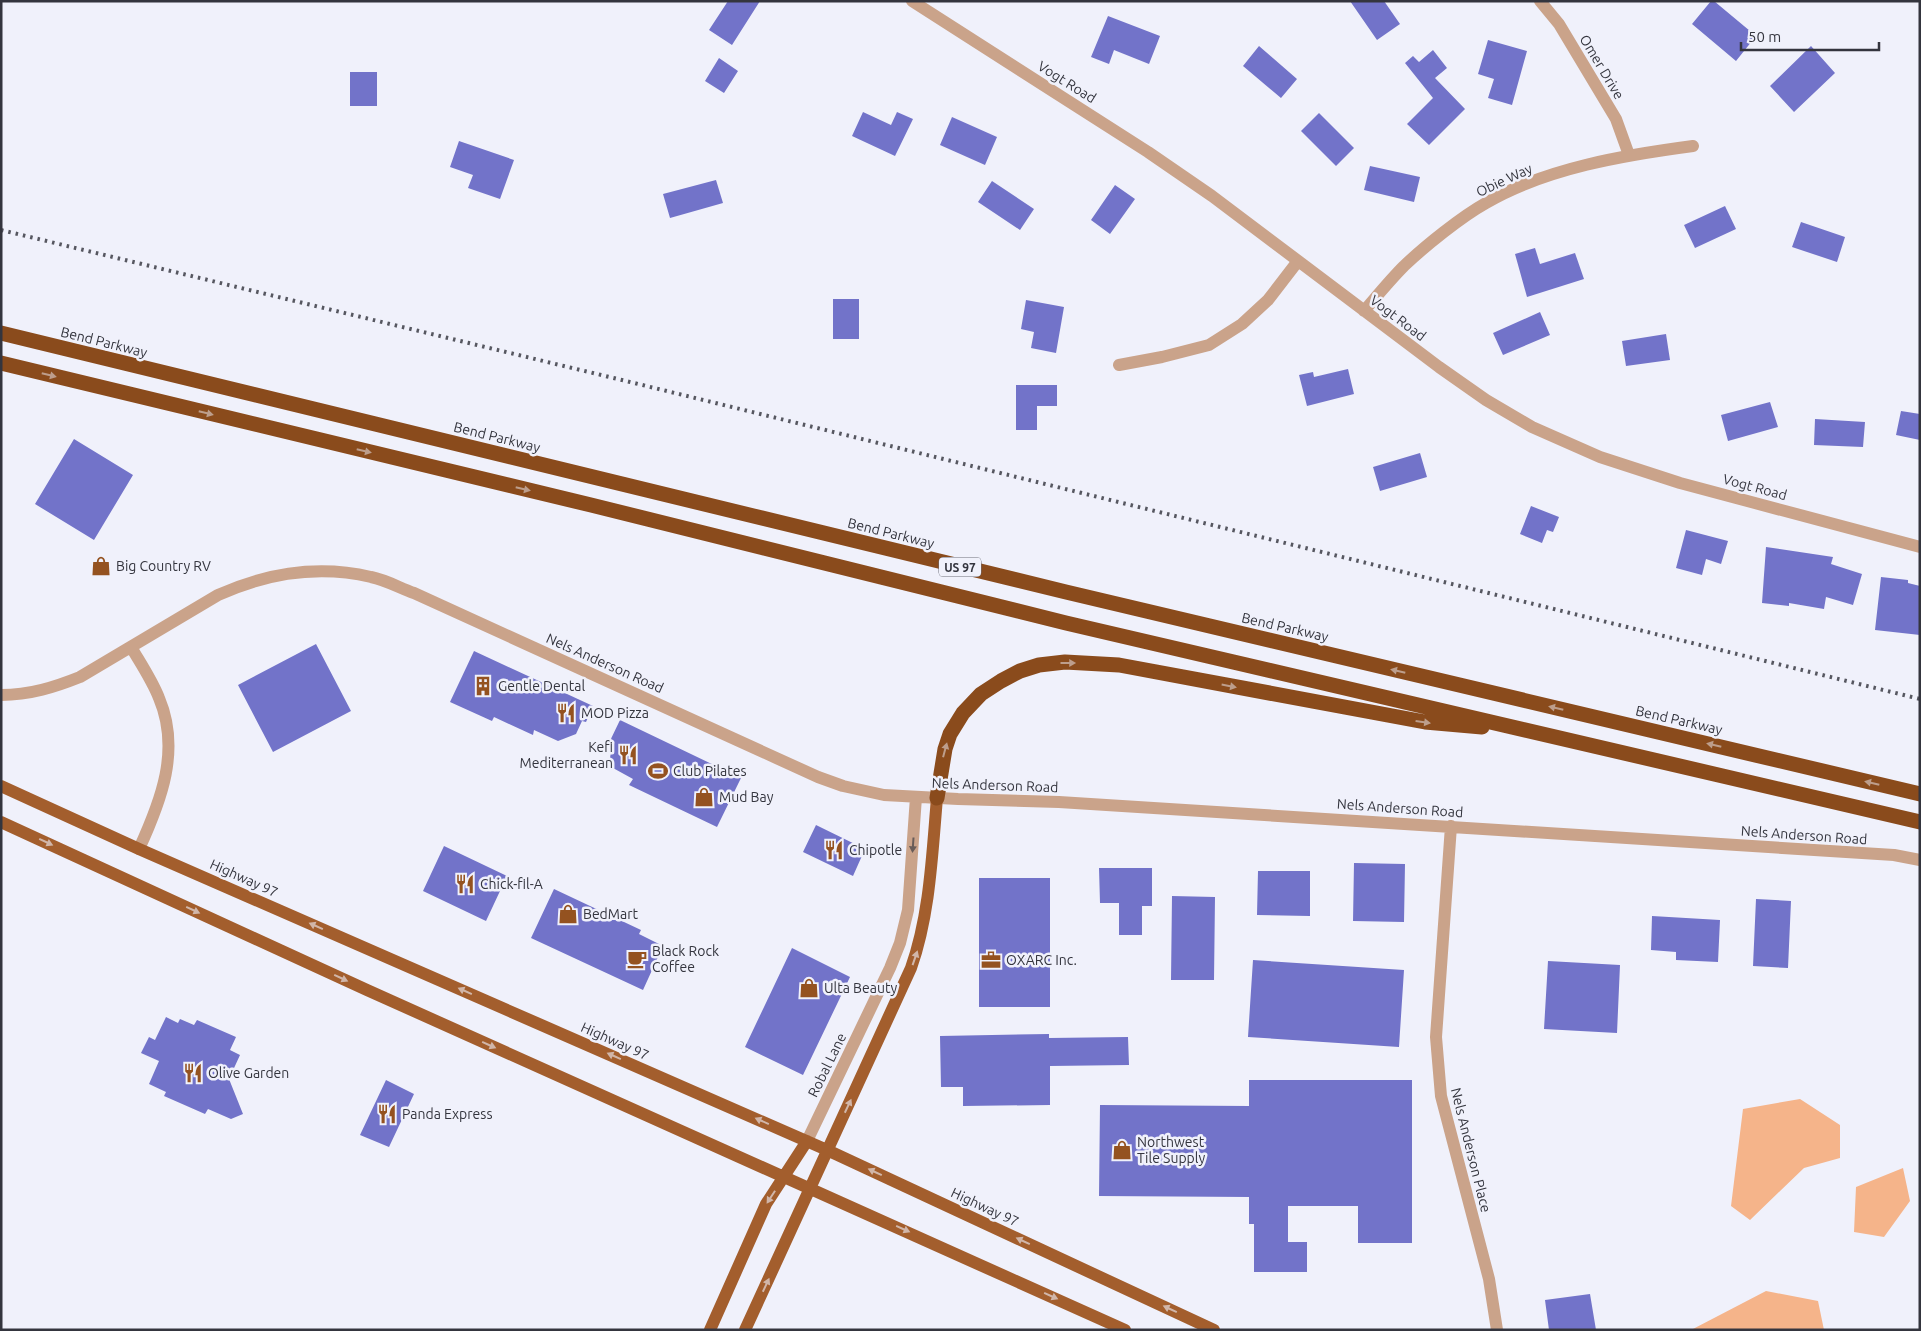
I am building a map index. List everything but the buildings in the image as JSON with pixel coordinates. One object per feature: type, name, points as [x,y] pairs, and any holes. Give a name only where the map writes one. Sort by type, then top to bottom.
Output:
[{"type":"highway","name":"Bend Parkway","points":[[1,333],[1076,595],[1920,794]]},
{"type":"highway","name":"US 97","points":[[1,363],[591,505],[1066,623],[1920,822]]},
{"type":"highway","points":[[937,798],[941,766],[950,734],[963,713],[975,700],[1000,681],[1020,671],[1039,665],[1065,662],[1119,665],[1426,722],[1536,731]]},
{"type":"main road","name":"Highway 97","points":[[1,786],[139,849],[807,1141],[1214,1330]]},
{"type":"main road","points":[[745,1330],[899,997],[918,950],[926,912],[937,798]]},
{"type":"main road","points":[[1,822],[367,990],[1125,1330]]},
{"type":"main road","name":"Robal Lane","points":[[710,1330],[766,1204],[807,1141]]},
{"type":"street","name":"Vogt Road","points":[[912,1],[1148,152],[1212,196],[1486,400],[1532,427],[1600,457],[1680,483],[1920,546]]},
{"type":"street","name":"Omer Drive","points":[[1540,1],[1559,24],[1611,111],[1629,155]]},
{"type":"street","name":"Obie Way","points":[[1364,311],[1405,265],[1486,203],[1521,187],[1570,170],[1629,155],[1693,146]]},
{"type":"street","points":[[1119,365],[1162,357],[1209,345],[1242,324],[1268,300],[1298,261]]},
{"type":"street","name":"Nels Anderson Road","points":[[1,695],[36,692],[80,677],[218,595],[239,586],[288,573],[318,570],[344,572],[373,577],[414,593],[818,777],[875,794],[1059,802],[1451,826],[1894,856],[1920,860]]},
{"type":"street","points":[[131,647],[151,678],[160,698],[166,718],[169,745],[168,767],[162,792],[156,812],[139,849]]},
{"type":"street","name":"Robal Lane","points":[[807,1141],[890,968],[900,943],[908,910],[916,797]]},
{"type":"street","name":"Nels Anderson Place","points":[[1451,826],[1436,1036],[1441,1096],[1489,1279],[1497,1330]]},
{"type":"shaded area","points":[[1800,1099],[1840,1125],[1840,1158],[1804,1168],[1750,1220],[1731,1206],[1743,1109]]},
{"type":"shaded area","points":[[1903,1168],[1910,1201],[1884,1237],[1854,1232],[1856,1187]]},
{"type":"shaded area","points":[[1766,1291],[1818,1301],[1824,1330],[1691,1330]]},
{"type":"railway","points":[[1,230],[626,381],[1920,699]]},
{"type":"place","name":"Big Country RV","points":[[101,566]]},
{"type":"place","name":"Gentle Dental","points":[[483,686]]},
{"type":"place","name":"MOD Pizza","points":[[566,713]]},
{"type":"place","name":"Kefi Mediterranean","points":[[628,755]]},
{"type":"place","name":"Club Pilates","points":[[658,771]]},
{"type":"place","name":"Mud Bay","points":[[704,797]]},
{"type":"place","name":"Chipotle","points":[[834,850]]},
{"type":"place","name":"Chick-fil-A","points":[[465,884]]},
{"type":"place","name":"BedMart","points":[[568,914]]},
{"type":"place","name":"Black Rock Coffee","points":[[637,959]]},
{"type":"place","name":"OXARC Inc.","points":[[991,960]]},
{"type":"place","name":"Ulta Beauty","points":[[809,988]]},
{"type":"place","name":"Olive Garden","points":[[193,1073]]},
{"type":"place","name":"Panda Express","points":[[387,1114]]},
{"type":"place","name":"Northwest Tile Supply","points":[[1122,1150]]}]
